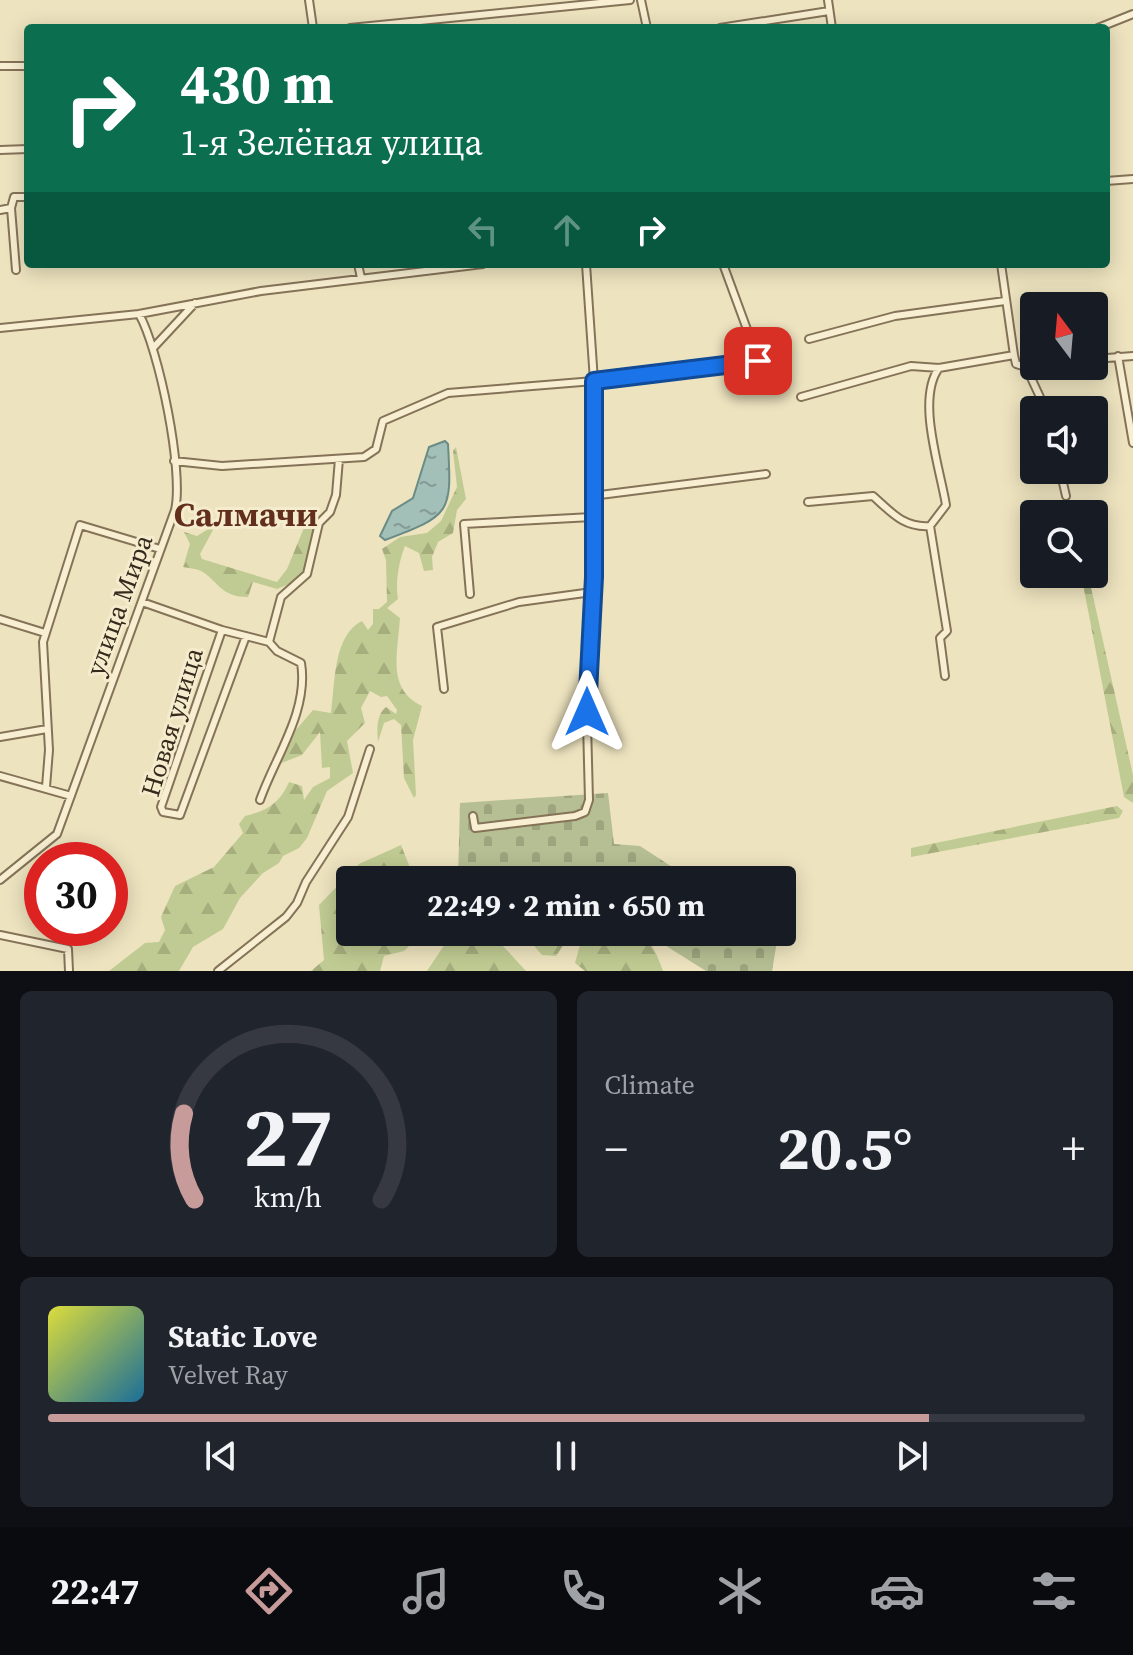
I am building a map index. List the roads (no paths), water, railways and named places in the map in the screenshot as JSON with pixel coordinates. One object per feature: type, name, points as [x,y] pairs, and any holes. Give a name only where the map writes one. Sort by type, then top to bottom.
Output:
[{"type":"street","points":[[309,0],[312,24]]},
{"type":"street","points":[[390,24],[630,0]]},
{"type":"street","points":[[641,0],[646,24]]},
{"type":"street","points":[[828,0],[831,24]]},
{"type":"street","points":[[746,24],[829,11]]},
{"type":"street","points":[[1108,24],[1133,14]]},
{"type":"street","points":[[0,66],[24,66]]},
{"type":"street","points":[[0,150],[24,149]]},
{"type":"street","points":[[1110,181],[1133,179]]},
{"type":"street","points":[[16,270],[11,208],[14,197],[24,197]]},
{"type":"street","points":[[0,210],[11,208]]},
{"type":"street","points":[[359,268],[361,278]]},
{"type":"street","points":[[0,328],[139,314],[361,278],[448,268]]},
{"type":"street","points":[[473,816],[475,828],[585,812],[589,800],[586,685],[592,592],[594,381],[586,268]]},
{"type":"street","points":[[724,268],[762,370]]},
{"type":"street","points":[[1001,268],[1014,355],[1016,364],[1020,365]]},
{"type":"street","points":[[809,339],[895,316],[1005,301]]},
{"type":"street","points":[[154,347],[195,303]]},
{"type":"street","name":"улица Мира","points":[[0,880],[57,834],[180,491],[154,347],[139,314]]},
{"type":"street","points":[[801,397],[911,366],[939,368],[1014,355]]},
{"type":"street","points":[[1118,356],[1133,443]]},
{"type":"street","points":[[1108,357],[1133,356]]},
{"type":"street","points":[[174,461],[222,466],[371,456],[383,421],[448,393],[594,381],[758,361]]},
{"type":"street","points":[[939,368],[929,382],[929,405],[946,505],[930,526],[947,631],[940,638],[945,676]]},
{"type":"street","points":[[269,642],[281,597],[307,574],[319,523],[330,512],[336,495],[339,459]]},
{"type":"street","points":[[592,496],[766,474]]},
{"type":"street","points":[[1063,484],[1066,496]]},
{"type":"street","points":[[808,502],[873,496],[902,522],[913,527],[930,526]]},
{"type":"street","points":[[470,594],[464,524],[592,517]]},
{"type":"street","points":[[46,787],[45,633],[80,525],[160,549]]},
{"type":"street","points":[[444,689],[437,627],[519,602],[592,592]]},
{"type":"street","points":[[142,602],[222,630],[269,642],[277,651],[301,663],[304,680],[299,706],[260,800]]},
{"type":"street","points":[[0,619],[45,633]]},
{"type":"street","name":"Новая улица","points":[[222,630],[161,807],[163,812],[175,816],[180,815],[215,727],[246,636]]},
{"type":"street","points":[[0,737],[47,729]]},
{"type":"street","points":[[218,971],[286,917],[297,903],[306,882],[348,817],[370,749]]},
{"type":"street","points":[[0,776],[71,796]]},
{"type":"street","points":[[0,935],[68,949],[69,971]]},
{"type":"water","points":[[445,441],[448,444],[449,485],[443,509],[423,524],[385,540],[380,536],[392,511],[413,498],[429,447]]},
{"type":"district","name":"Салмачи","points":[[246,514]]}]
